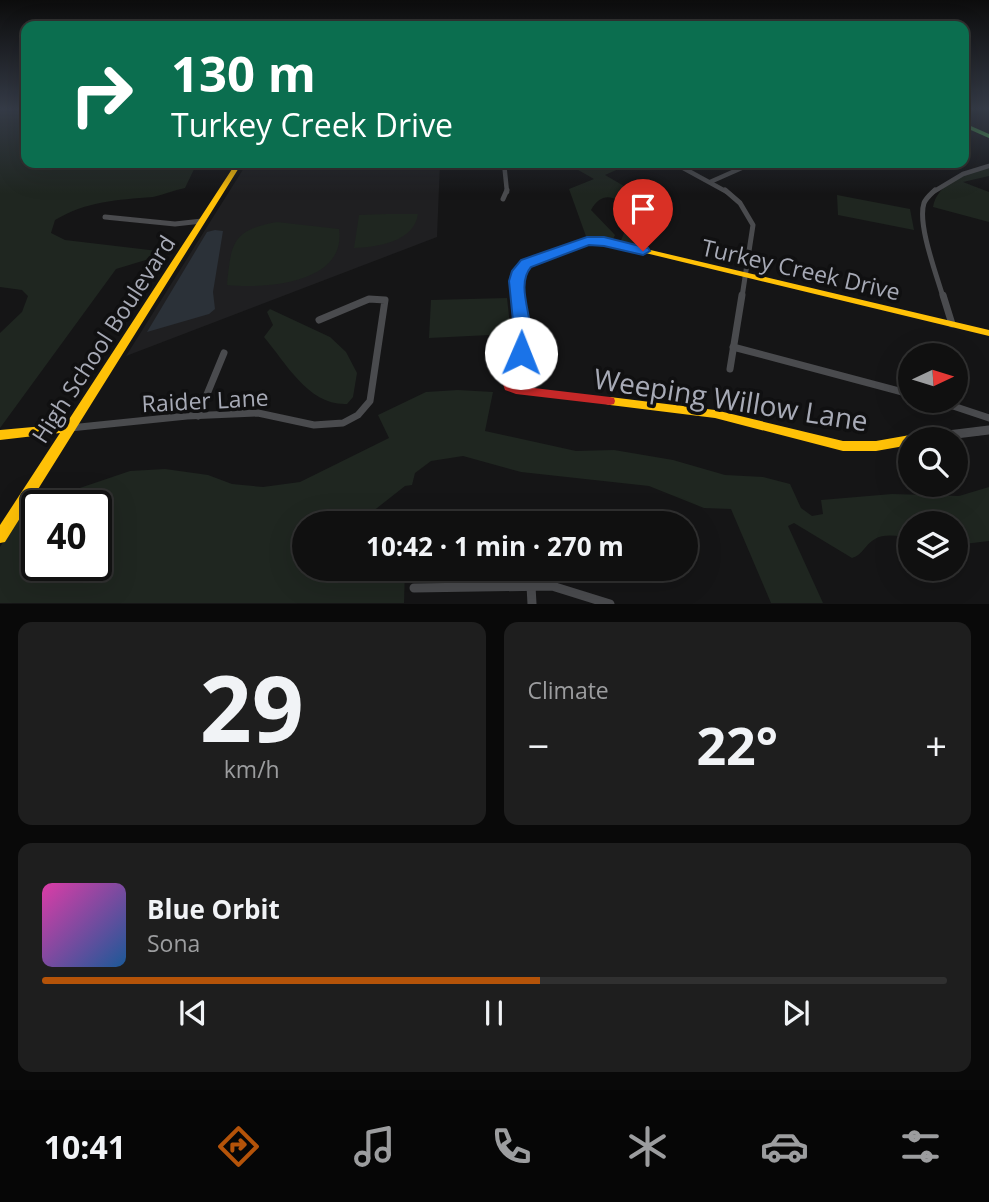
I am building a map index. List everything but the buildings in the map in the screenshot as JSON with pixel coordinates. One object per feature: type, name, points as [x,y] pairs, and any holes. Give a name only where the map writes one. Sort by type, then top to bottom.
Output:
[{"type":"street","points":[[952,324],[940,290],[923,220],[923,204],[929,196],[966,171],[989,166]]},
{"type":"street","name":"High School Boulevard","points":[[0,537],[236,168]]},
{"type":"street","points":[[503,199],[507,192],[505,168]]},
{"type":"street","points":[[684,168],[730,194],[748,212],[753,225],[730,369]]},
{"type":"street","points":[[710,181],[741,168]]},
{"type":"street","points":[[105,217],[175,224],[202,220]]},
{"type":"street","name":"Turkey Creek Drive","points":[[507,383],[506,378],[521,353],[523,341],[517,276],[526,263],[580,242],[604,241],[989,333]]},
{"type":"street","name":"Raider Lane","points":[[68,428],[262,413],[325,427],[341,424],[360,414],[372,394],[384,300],[369,299],[319,320]]},
{"type":"street","points":[[733,347],[898,391]]},
{"type":"street","points":[[198,416],[224,353]]},
{"type":"street","name":"Weeping Willow Lane","points":[[507,383],[516,390],[724,415],[843,446],[876,446],[898,442]]},
{"type":"street","points":[[968,411],[989,418]]},
{"type":"street","points":[[0,435],[68,428]]},
{"type":"street","name":"Weeping Willow Lane","points":[[968,433],[989,430]]},
{"type":"street","points":[[531,586],[532,604]]},
{"type":"street","points":[[414,588],[552,586],[610,604]]},
{"type":"shaded area","points":[[0,137],[21,137],[21,168],[195,168],[185,188],[153,197],[91,205],[55,220],[51,233],[65,240],[158,251],[149,259],[116,269],[0,428],[0,333],[22,312],[28,296],[22,290],[0,287]]},
{"type":"shaded area","points":[[989,167],[989,176],[963,182],[989,192],[989,222],[933,207],[940,191],[947,185],[972,172]]},
{"type":"shaded area","points":[[244,168],[440,168],[437,237],[126,356]]},
{"type":"shaded area","points":[[575,168],[621,168],[605,175],[662,208],[645,250],[620,243],[632,213],[622,203],[606,197],[591,210],[615,235],[612,241],[587,239],[569,189],[594,179]]},
{"type":"shaded area","points":[[837,195],[910,209],[914,230],[838,215]]},
{"type":"shaded area","points":[[418,214],[410,231],[402,237],[383,244],[354,248],[359,215]]},
{"type":"shaded area","points":[[277,222],[339,229],[338,247],[330,262],[317,272],[281,284],[227,285],[230,259],[242,234]]},
{"type":"shaded area","points":[[223,231],[213,292],[215,309],[209,314],[147,332],[207,232]]},
{"type":"shaded area","points":[[507,298],[511,334],[429,338],[431,300]]},
{"type":"shaded area","points":[[270,309],[330,337],[346,352],[357,373],[353,397],[347,404],[333,403],[321,398],[310,391],[290,370],[264,337],[273,325],[267,312]]},
{"type":"shaded area","points":[[426,392],[493,392],[485,431],[576,451],[614,450],[673,460],[725,475],[763,477],[790,484],[801,508],[812,516],[823,514],[821,500],[892,494],[898,494],[898,497],[968,497],[968,493],[989,487],[989,541],[968,544],[968,511],[898,511],[898,537],[879,537],[852,558],[794,523],[788,526],[823,603],[771,603],[731,509],[704,508],[649,486],[521,472],[463,456],[431,461],[415,473],[412,485],[405,486],[373,511],[292,511],[292,581],[405,581],[404,603],[0,603],[0,547],[21,514],[21,581],[112,581],[112,490],[74,490],[130,471],[165,469],[208,475],[232,484],[263,487],[300,482],[389,438],[378,415]]},
{"type":"traffic: slow","points":[[0,537],[236,168]]},
{"type":"traffic: slow","points":[[583,243],[604,241],[989,333]]},
{"type":"traffic: slow","points":[[610,401],[715,414],[843,446],[876,446],[898,442]]},
{"type":"traffic: slow","points":[[0,435],[68,428]]},
{"type":"traffic: jam","points":[[583,243],[547,254],[531,263],[517,276],[523,341],[521,353],[506,378],[509,387],[516,390],[610,401]]},
{"type":"route","points":[[521,353],[523,341],[516,281],[519,271],[526,263],[587,241],[604,241],[643,251]]}]
